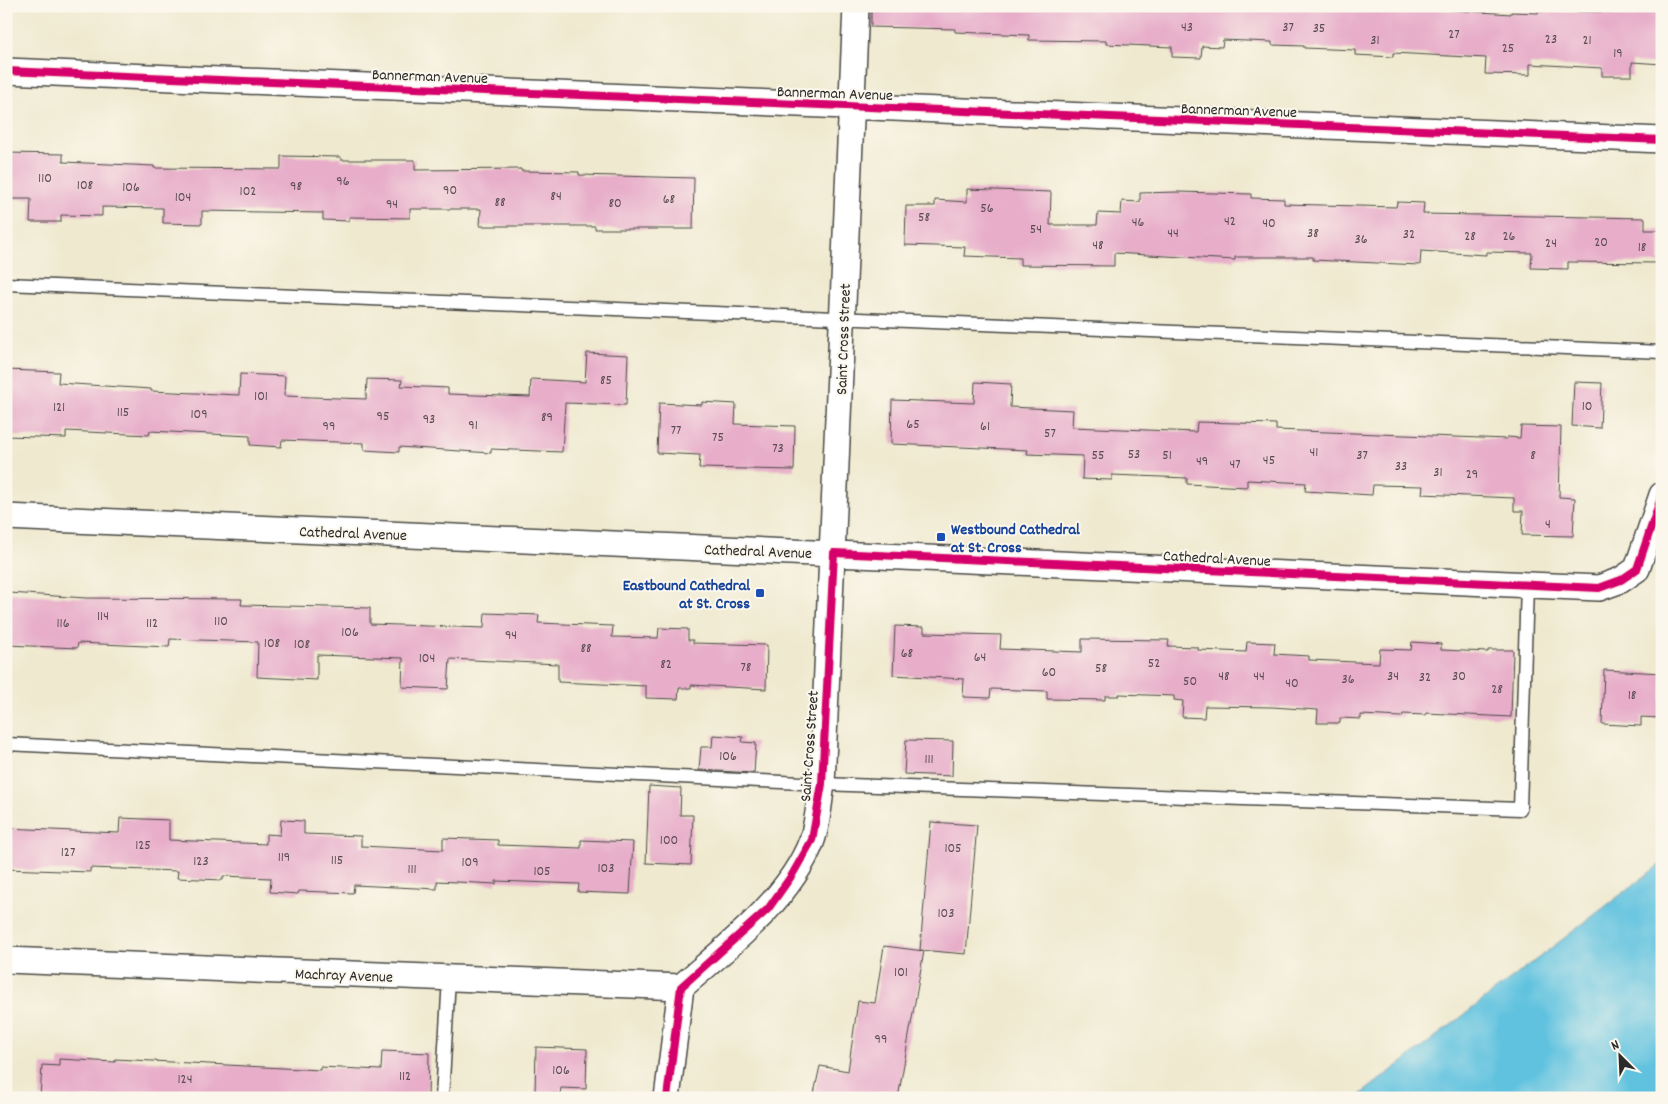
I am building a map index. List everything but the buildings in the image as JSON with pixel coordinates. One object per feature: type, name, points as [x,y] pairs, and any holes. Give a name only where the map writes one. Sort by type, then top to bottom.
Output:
[{"type":"street","name":"Saint Cross Street","points":[[681,988],[768,909],[792,876],[812,840],[822,784],[834,553],[856,6]]},
{"type":"street","name":"Bannerman Avenue","points":[[6,71],[1662,140]]},
{"type":"street","name":"Cathedral Avenue","points":[[6,517],[1599,588],[1621,580],[1637,569],[1662,496]]},
{"type":"street","name":"Machray Avenue","points":[[6,960],[681,988]]},
{"type":"street","points":[[6,960],[6,968]]},
{"type":"street","points":[[667,1098],[681,988]]},
{"type":"lane","points":[[6,284],[1662,352]]},
{"type":"lane","points":[[6,744],[822,784],[1520,809],[1528,584]]},
{"type":"lane","points":[[442,1098],[449,978]]},
{"type":"water","points":[[1662,863],[1662,1098],[1356,1098]]},
{"type":"cycle path","points":[[6,71],[1662,140]]},
{"type":"cycle path","points":[[667,1098],[681,987],[768,909],[792,875],[812,840],[822,784],[834,553],[1599,588],[1621,580],[1637,569],[1662,495]]},
{"type":"place","name":"Westbound Cathedral at St. Cross","points":[[941,537]]},
{"type":"place","name":"Eastbound Cathedral at St. Cross","points":[[760,593]]}]
